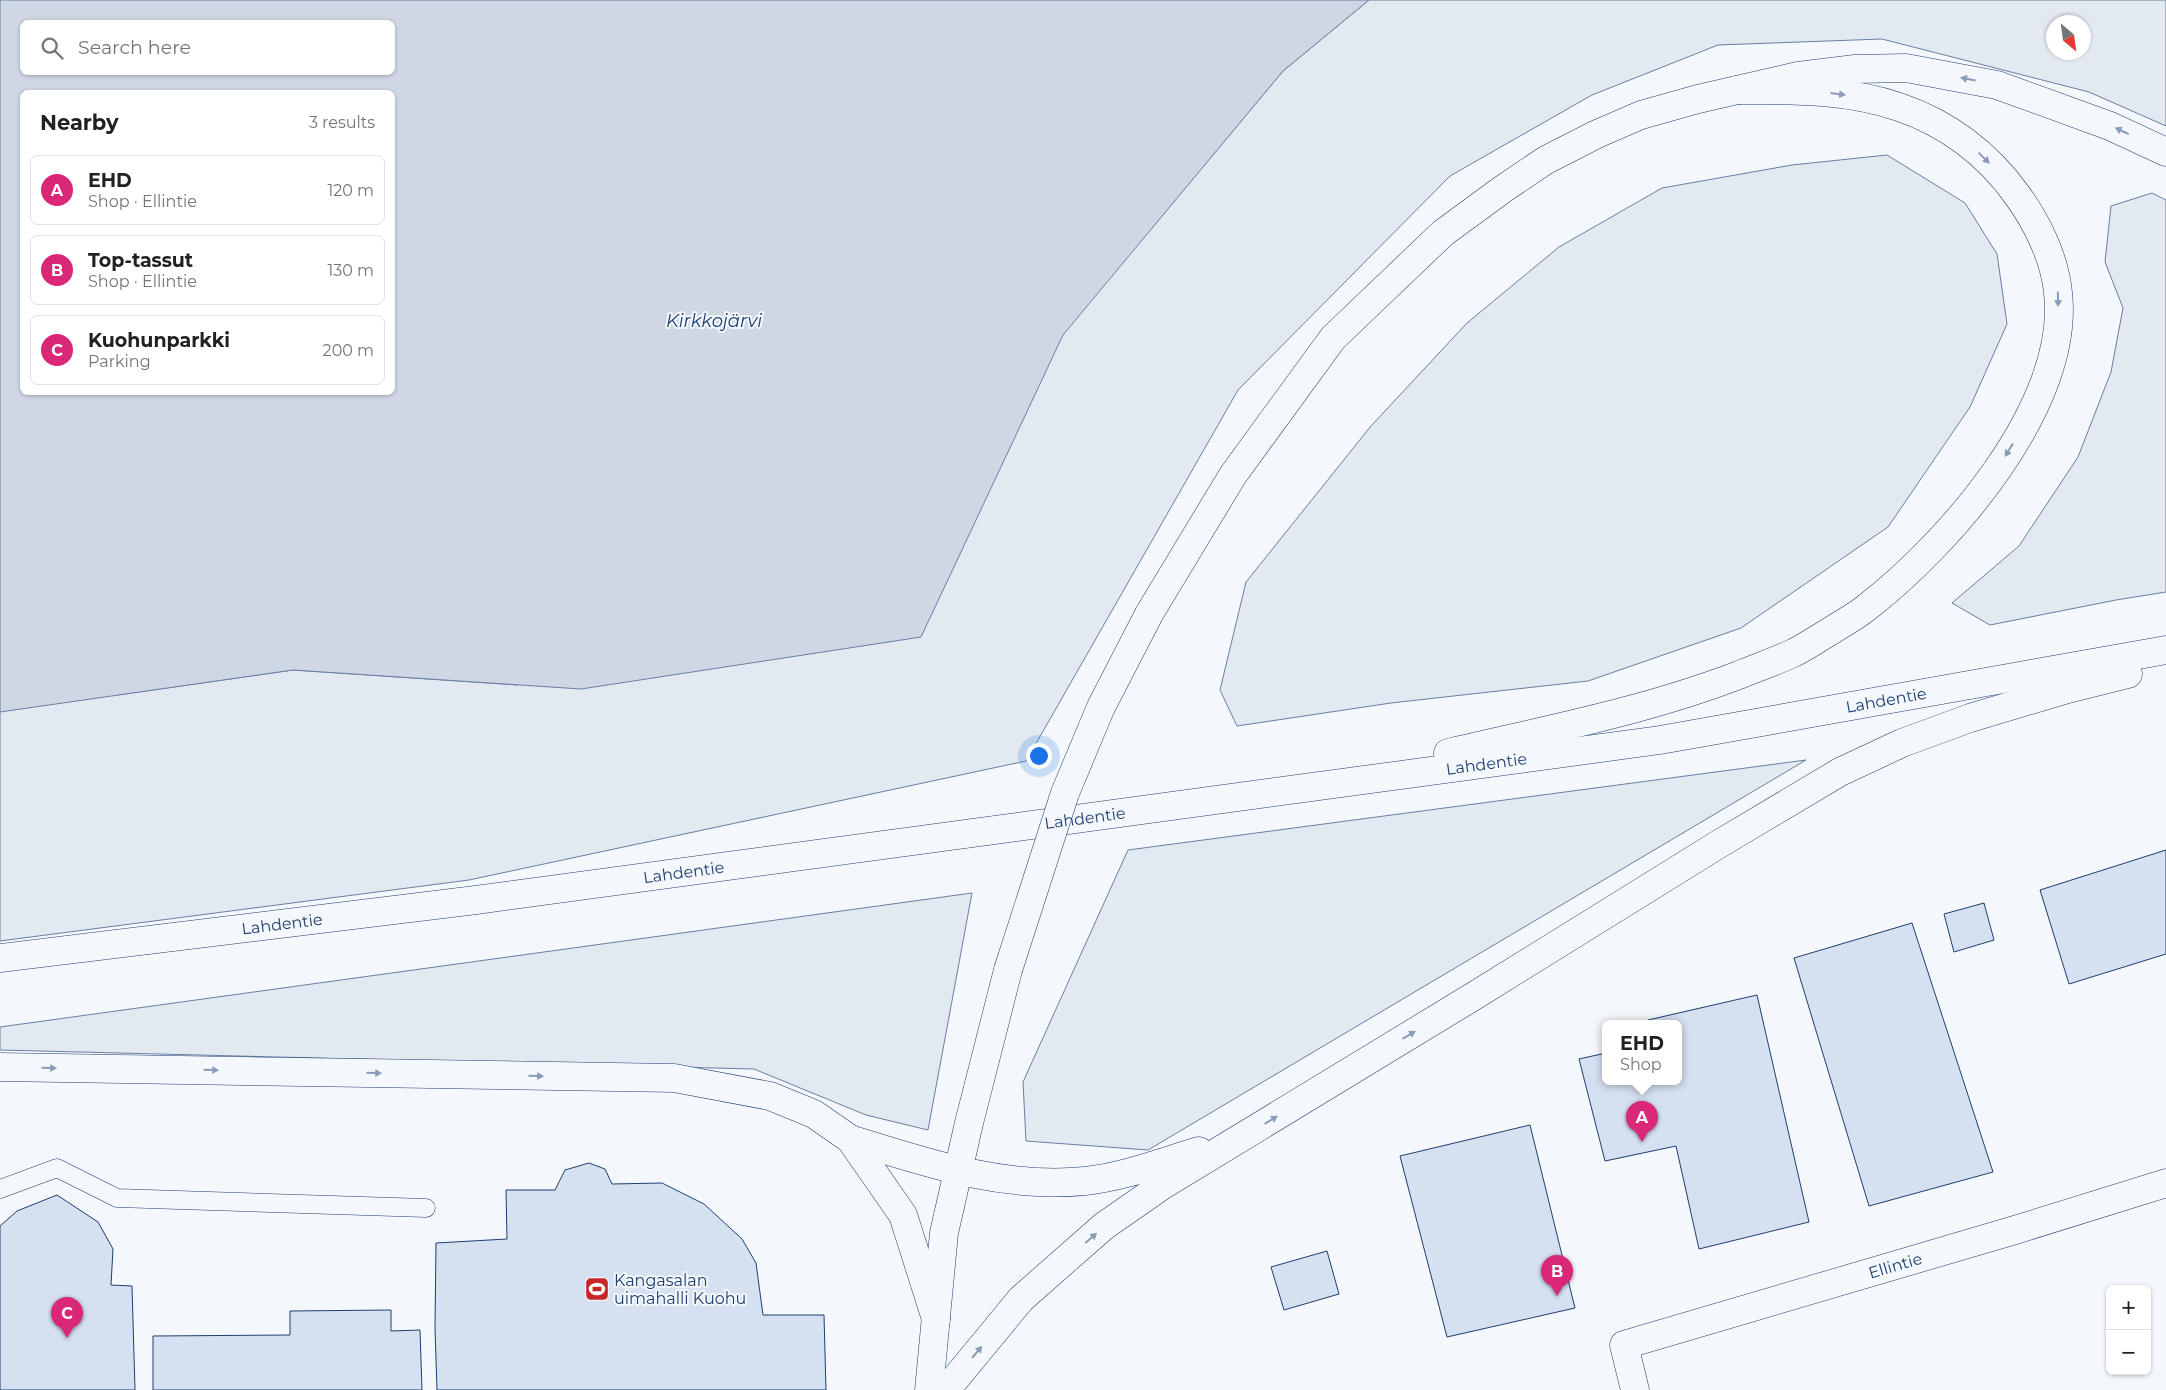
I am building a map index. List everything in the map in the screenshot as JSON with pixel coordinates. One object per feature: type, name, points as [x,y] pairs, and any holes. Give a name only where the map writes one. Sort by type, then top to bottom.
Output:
[{"type":"main road","points":[[929,1390],[944,1233],[969,1123],[1008,970],[1065,793],[1102,707],[1149,614],[1233,475],[1333,338],[1443,233],[1546,160],[1597,134],[1641,116],[1698,98],[1798,76],[1855,69],[1906,68],[1997,85],[2110,126],[2166,152]]},
{"type":"main road","points":[[1278,792],[1576,723],[1689,694],[1793,654],[1864,610],[1920,562],[1963,515],[1997,470],[2034,411],[2050,366],[2058,329],[2058,293],[2051,263],[2027,208],[2009,183],[1960,137],[1931,120],[1897,106],[1856,96],[1814,90],[1737,90]]},
{"type":"main road","name":"Lahdentie","points":[[0,958],[496,897],[1660,740],[2166,650]]},
{"type":"main road","points":[[946,1390],[1021,1298],[1104,1226],[1163,1185],[1840,772],[1902,743],[1970,718],[2064,690],[2166,665]]},
{"type":"main road","points":[[0,1067],[674,1078],[770,1096],[814,1114],[850,1139],[959,1172],[1034,1182],[1086,1181],[1131,1172],[1239,1139]]},
{"type":"main road","points":[[850,1139],[903,1215],[936,1319]]},
{"type":"main road","name":"Ellintie","points":[[1635,1390],[1624,1345],[2015,1230],[2166,1183]]},
{"type":"lane","points":[[0,1189],[57,1168],[117,1198],[426,1208]]},
{"type":"shaded area","name":"Kirkkojärvi","points":[[0,0],[1315,27],[1150,230],[1283,71],[1369,0],[2166,0],[2166,126],[2089,92],[1882,39],[1718,45],[1592,95],[1450,176],[1238,390],[1026,761],[469,880],[0,941]],"holes":[[[421,664],[518,685],[293,670],[117,695],[142,672]]]},
{"type":"shaded area","points":[[1887,155],[1965,203],[1997,254],[2007,324],[1970,407],[1888,527],[1741,628],[1588,681],[1391,703],[1237,726],[1220,690],[1246,582],[1371,426],[1467,323],[1559,247],[1662,188],[1792,165]]},
{"type":"shaded area","points":[[2152,193],[2166,200],[2166,592],[1990,625],[1952,603],[2019,546],[2078,457],[2111,372],[2123,308],[2105,262],[2111,206]]},
{"type":"shaded area","points":[[1806,760],[1148,1150],[1026,1141],[1023,1082],[1128,850]]},
{"type":"shaded area","points":[[972,893],[928,1130],[866,1115],[754,1069],[0,1050],[0,1027]]},
{"type":"water","name":"Kirkkojärvi","points":[[0,0],[1369,0],[1283,71],[1063,335],[921,637],[581,689],[293,670],[0,712]]},
{"type":"building","points":[[2166,850],[2166,954],[2069,984],[2040,890]]},
{"type":"building","points":[[1984,903],[1994,940],[1954,952],[1944,914]]},
{"type":"building","points":[[1912,923],[1993,1172],[1869,1206],[1794,958]]},
{"type":"building","points":[[1757,995],[1809,1222],[1699,1249],[1676,1146],[1605,1161],[1579,1059],[1602,1054],[1602,1085],[1682,1085],[1682,1020],[1648,1020]]},
{"type":"building","points":[[1530,1125],[1575,1308],[1447,1337],[1400,1156]]},
{"type":"building","name":"Kangasalan uimahalli Kuohu","points":[[589,1163],[605,1169],[612,1184],[662,1183],[704,1204],[742,1239],[756,1263],[763,1315],[824,1315],[826,1390],[437,1390],[435,1329],[436,1243],[507,1239],[506,1190],[555,1190],[565,1170]]},
{"type":"building","points":[[57,1195],[98,1222],[113,1249],[111,1285],[132,1286],[135,1390],[0,1390],[0,1226],[17,1211]]},
{"type":"building","points":[[1327,1251],[1339,1294],[1284,1310],[1271,1267]]},
{"type":"building","points":[[391,1310],[391,1331],[420,1330],[422,1390],[153,1390],[153,1336],[290,1335],[290,1311]]},
{"type":"place","name":"EHD","points":[[1642,1142]]},
{"type":"place","name":"Kangasalan uimahalli Kuohu","points":[[597,1289]]},
{"type":"place","name":"Top-tassut","points":[[1557,1296]]},
{"type":"place","name":"Kuohunparkki","points":[[67,1338]]}]
